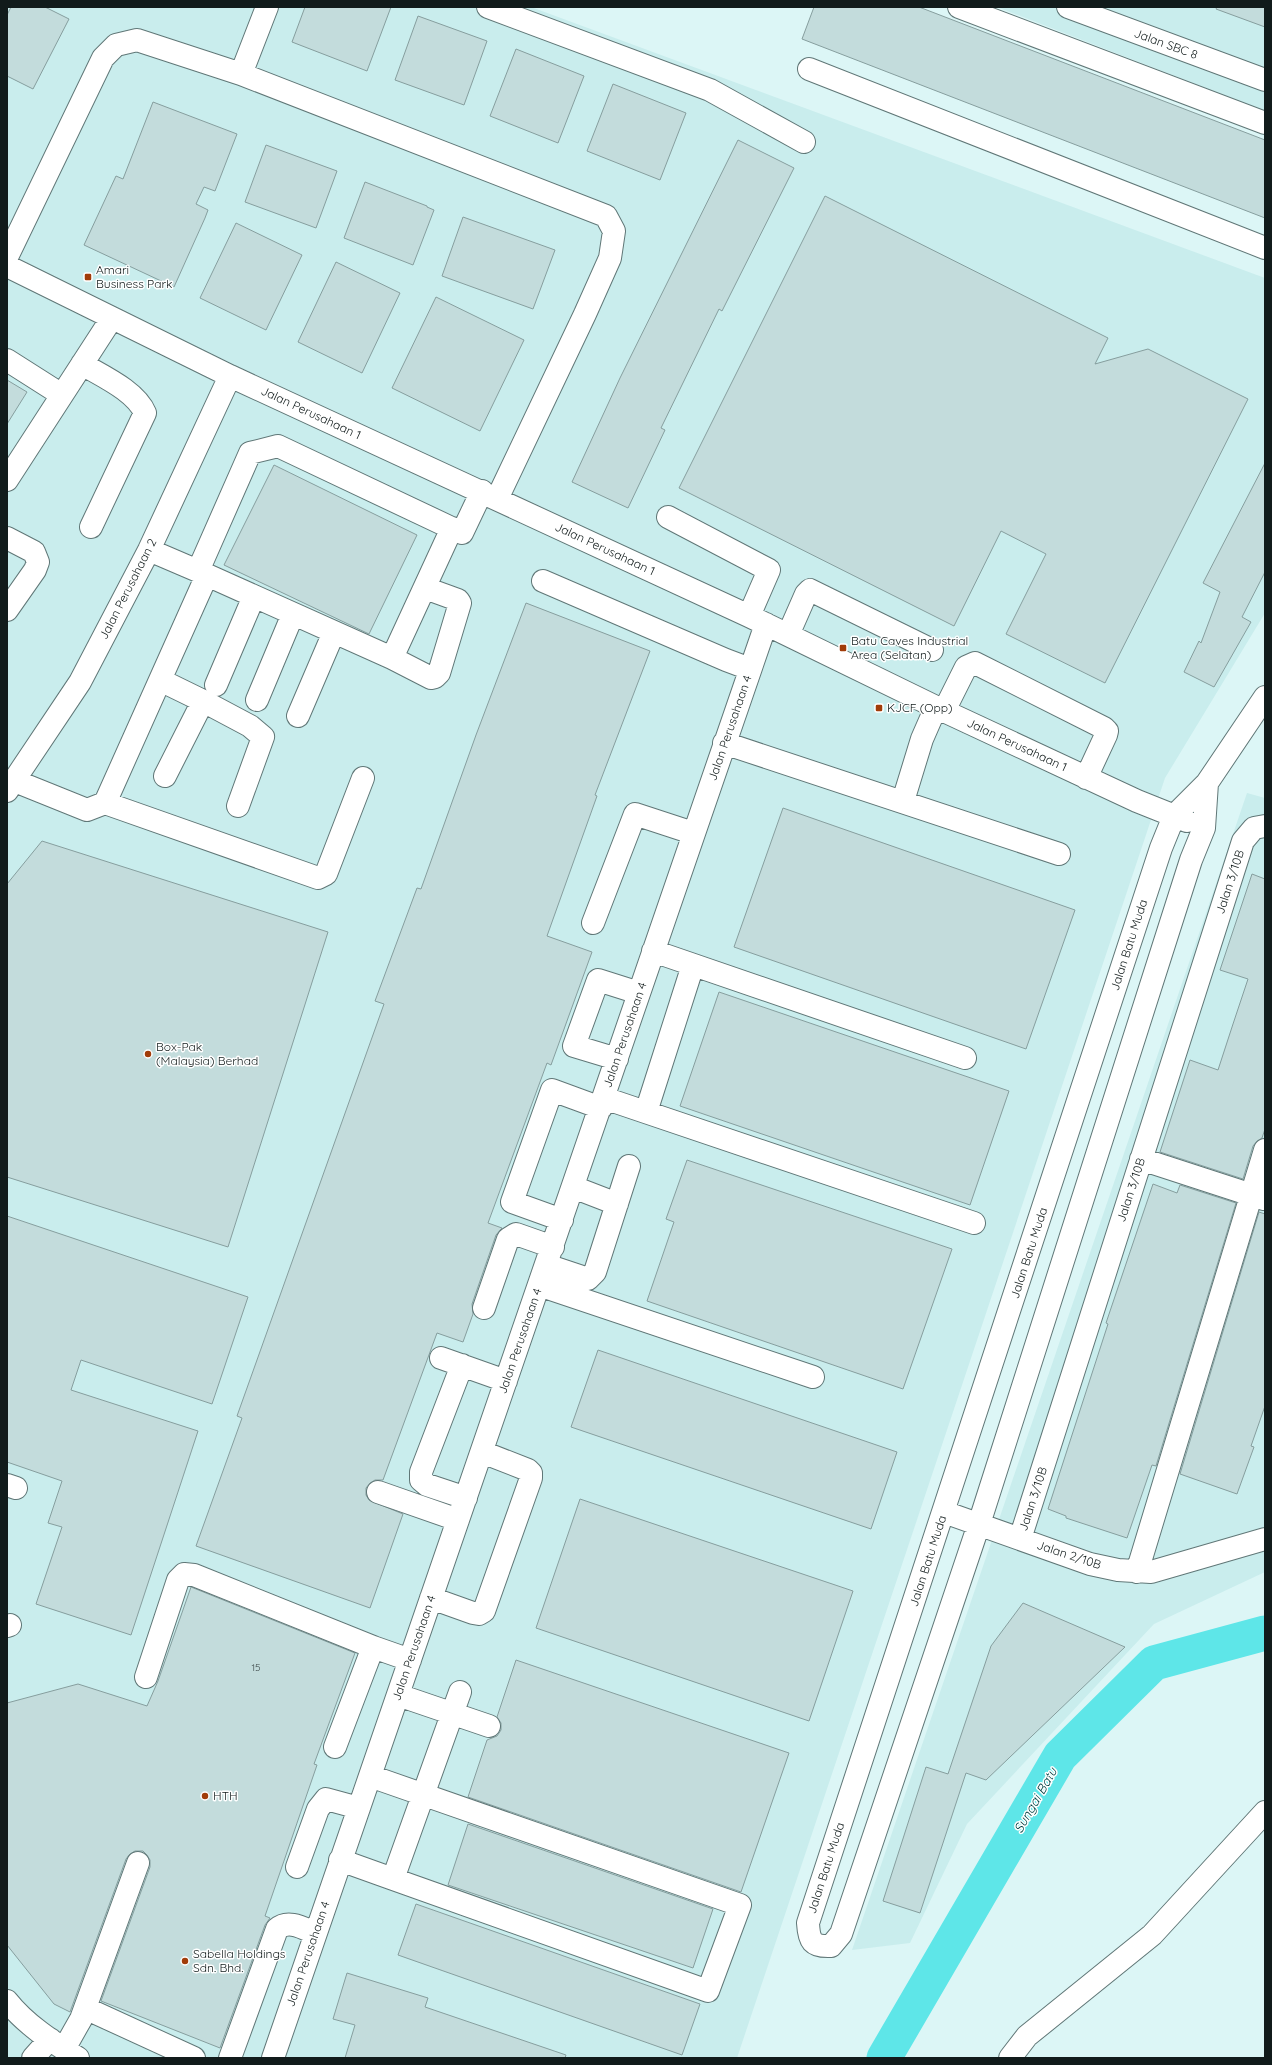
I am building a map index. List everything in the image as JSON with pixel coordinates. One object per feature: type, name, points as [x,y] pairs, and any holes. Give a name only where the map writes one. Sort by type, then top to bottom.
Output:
[{"type":"street","points":[[241,74],[267,7]]},
{"type":"street","points":[[488,7],[710,90],[804,142]]},
{"type":"street","points":[[960,7],[1265,124]]},
{"type":"street","name":"Jalan SBC 8","points":[[1068,7],[1096,12],[1265,80]]},
{"type":"street","points":[[7,257],[103,58],[116,45],[137,40],[241,74],[606,216],[614,231],[610,258],[585,314],[489,495],[462,533],[278,446],[250,453],[160,680],[105,803]]},
{"type":"street","points":[[810,70],[1265,248]]},
{"type":"street","name":"Jalan Perusahaan 1","points":[[7,266],[230,376],[757,620],[1086,778],[1204,828]]},
{"type":"street","points":[[7,480],[112,318]]},
{"type":"street","points":[[7,360],[62,395]]},
{"type":"street","points":[[82,364],[133,395],[141,404],[145,413],[91,527]]},
{"type":"street","name":"Jalan Perusahaan 2","points":[[11,786],[80,682],[149,550],[230,376]]},
{"type":"street","name":"Jalan Perusahaan 4","points":[[273,2058],[750,669],[757,620],[769,570],[668,517]]},
{"type":"street","points":[[392,658],[452,528]]},
{"type":"street","points":[[7,538],[34,552],[38,562],[35,570],[7,610]]},
{"type":"street","points":[[149,550],[392,658],[431,678],[435,677],[439,673],[460,603],[458,600],[425,588]]},
{"type":"street","points":[[543,581],[750,669]]},
{"type":"street","points":[[788,635],[806,594],[810,590],[932,650]]},
{"type":"street","points":[[165,776],[210,693],[254,596]]},
{"type":"street","points":[[257,700],[293,614]]},
{"type":"street","points":[[298,716],[334,632]]},
{"type":"street","points":[[903,802],[922,739],[966,667],[975,663],[1104,728],[1107,731],[1086,778]]},
{"type":"street","points":[[160,680],[210,693],[263,737],[238,806]]},
{"type":"street","points":[[1174,816],[1207,783],[1265,696]]},
{"type":"street","points":[[724,743],[1059,854]]},
{"type":"street","points":[[11,786],[87,810],[105,803],[318,878],[326,874],[363,778]]},
{"type":"street","name":"Jalan Batu Muda","points":[[1174,816],[1161,848],[808,1923],[809,1936],[814,1943],[821,1946],[832,1946],[841,1934],[978,1524],[1192,860],[1204,828],[1207,783]]},
{"type":"street","points":[[593,922],[635,814],[694,833]]},
{"type":"street","name":"Jalan 3/10B","points":[[1020,1539],[1243,842],[1254,828],[1265,826]]},
{"type":"street","points":[[653,951],[965,1058]]},
{"type":"street","points":[[646,1112],[693,965]]},
{"type":"street","points":[[617,1059],[574,1046],[598,980],[639,993]]},
{"type":"street","points":[[562,1220],[512,1202],[552,1090],[602,1103],[646,1112],[974,1223]]},
{"type":"street","points":[[1137,1572],[1258,1197],[1265,1150]]},
{"type":"street","points":[[1142,1159],[1258,1197]]},
{"type":"street","points":[[546,1266],[588,1279],[592,1276],[629,1166]]},
{"type":"street","points":[[573,1187],[617,1204]]},
{"type":"street","points":[[484,1308],[508,1239],[516,1234],[546,1266],[813,1377]]},
{"type":"street","points":[[441,1358],[506,1381]]},
{"type":"street","points":[[462,1365],[421,1472],[421,1480],[427,1485],[466,1498]]},
{"type":"street","points":[[431,1598],[473,1613],[479,1614],[484,1611],[531,1478],[531,1474],[528,1470],[482,1452]]},
{"type":"street","points":[[378,1492],[458,1520]]},
{"type":"street","name":"Jalan 2/10B","points":[[944,1512],[1090,1564],[1137,1572],[1151,1572],[1265,1539]]},
{"type":"street","points":[[146,1677],[178,1580],[184,1574],[194,1575],[410,1660]]},
{"type":"street","points":[[335,1747],[373,1646]]},
{"type":"street","points":[[393,1878],[460,1692]]},
{"type":"street","points":[[398,1695],[489,1726]]},
{"type":"street","points":[[340,1860],[708,1991],[740,1905],[370,1776]]},
{"type":"street","points":[[297,1867],[318,1809],[326,1799],[359,1808]]},
{"type":"street","points":[[1010,2058],[1028,2036],[1152,1935],[1265,1812]]},
{"type":"street","points":[[33,2058],[64,2049],[85,2008],[138,1863]]},
{"type":"street","points":[[230,2058],[277,1930],[282,1924],[288,1924],[315,1933]]},
{"type":"street","points":[[7,2001],[16,2012],[64,2049]]},
{"type":"street","points":[[85,2008],[194,2058]]},
{"type":"shaded area","points":[[7,7],[531,7],[1265,278],[1265,613],[1165,778],[737,2058],[7,2058]]},
{"type":"shaded area","points":[[997,7],[1265,7],[1265,111]]},
{"type":"shaded area","points":[[1247,793],[1265,798],[1265,1572],[1154,1624],[967,1824],[910,1943],[852,1950]]},
{"type":"building","points":[[11,7],[45,7],[69,19],[33,89],[7,76],[7,15]]},
{"type":"building","points":[[305,7],[391,7],[367,71],[292,42]]},
{"type":"building","points":[[814,7],[919,7],[1265,140],[1265,218],[802,39]]},
{"type":"building","points":[[1217,7],[1265,7],[1265,27],[1216,9]]},
{"type":"building","points":[[418,16],[487,41],[464,105],[395,80]]},
{"type":"building","points":[[516,49],[584,76],[558,143],[490,116]]},
{"type":"building","points":[[613,84],[686,113],[660,180],[587,151]]},
{"type":"building","points":[[153,102],[237,134],[215,191],[204,187],[196,204],[208,210],[174,287],[84,245],[116,176],[123,179]]},
{"type":"building","points":[[738,140],[794,168],[722,311],[719,309],[661,428],[665,430],[628,508],[572,482],[620,378]]},
{"type":"building","points":[[266,145],[337,171],[316,228],[245,202]]},
{"type":"building","points":[[365,182],[434,210],[413,265],[344,238]]},
{"type":"building","points":[[825,196],[1108,338],[1095,364],[1148,349],[1248,399],[1105,683],[1006,634],[1046,554],[1001,531],[954,626],[679,488]]},
{"type":"building","points":[[463,217],[555,250],[533,309],[442,276]]},
{"type":"building","points":[[236,223],[302,255],[266,330],[200,298]]},
{"type":"building","points":[[336,262],[400,293],[362,373],[298,342]]},
{"type":"building","points":[[436,297],[524,340],[480,431],[392,388]]},
{"type":"building","points":[[7,380],[27,392],[7,424]]},
{"type":"building","points":[[1265,463],[1265,572],[1242,617],[1251,622],[1214,687],[1184,672],[1199,641],[1201,643],[1220,592],[1203,583]]},
{"type":"building","points":[[274,465],[417,535],[369,634],[224,565]]},
{"type":"building","points":[[526,603],[650,651],[595,795],[597,796],[547,936],[592,952],[551,1065],[547,1063],[488,1223],[502,1228],[496,1235],[472,1304],[473,1314],[463,1342],[437,1333],[383,1480],[375,1480],[366,1488],[366,1495],[369,1500],[403,1514],[370,1608],[196,1546],[242,1418],[237,1416],[384,1004],[375,1001],[417,888],[421,889],[476,735]]},
{"type":"building","points":[[783,808],[1075,910],[1026,1049],[734,947]]},
{"type":"building","name":"Box-Pak (Malaysia) Berhad","points":[[42,841],[328,932],[228,1247],[7,1177],[7,884]]},
{"type":"building","points":[[1252,874],[1265,879],[1265,1129],[1262,1138],[1253,1146],[1243,1179],[1160,1152],[1190,1060],[1218,1070],[1248,979],[1220,970]]},
{"type":"building","points":[[719,992],[1009,1091],[970,1205],[680,1106]]},
{"type":"building","points":[[687,1160],[952,1249],[903,1389],[647,1301],[674,1222],[666,1219]]},
{"type":"building","points":[[1153,1184],[1177,1193],[1180,1185],[1236,1203],[1156,1466],[1152,1465],[1127,1538],[1066,1518],[1066,1516],[1048,1509],[1108,1324],[1106,1323]]},
{"type":"building","points":[[1259,1212],[1265,1214],[1265,1406],[1251,1446],[1254,1447],[1237,1494],[1180,1474]]},
{"type":"building","points":[[7,1216],[248,1297],[212,1404],[81,1360],[71,1390],[198,1431],[131,1635],[36,1604],[62,1527],[48,1523],[62,1481],[7,1462]]},
{"type":"building","points":[[598,1350],[897,1452],[871,1529],[571,1427]]},
{"type":"building","points":[[580,1499],[853,1591],[809,1721],[536,1628]]},
{"type":"building","points":[[191,1587],[355,1653],[314,1764],[317,1765],[265,1916],[270,1918],[265,1925],[220,2048],[101,2001],[150,1867],[150,1860],[143,1851],[135,1851],[126,1859],[70,2012],[54,2004],[7,1945],[7,1703],[78,1684],[147,1706],[158,1681]]},
{"type":"building","points":[[1023,1603],[1125,1647],[986,1780],[966,1773],[920,1913],[883,1901],[926,1767],[948,1774],[991,1646]]},
{"type":"building","points":[[516,1660],[789,1753],[741,1892],[468,1797],[487,1740],[497,1736],[501,1730],[501,1723],[497,1717]]},
{"type":"building","points":[[468,1824],[713,1909],[693,1968],[448,1885]]},
{"type":"building","points":[[416,1904],[700,2004],[682,2055],[398,1955]]},
{"type":"building","points":[[347,1973],[428,1998],[425,2007],[566,2055],[565,2058],[345,2058],[355,2025],[333,2019]]},
{"type":"waterway","name":"Sungai Batu","points":[[884,2058],[1060,1756],[1154,1663],[1265,1633]]},
{"type":"place","name":"Amari Business Park","points":[[88,277]]},
{"type":"place","name":"Batu Caves Industrial Area (Selatan)","points":[[843,648]]},
{"type":"place","name":"KJCF (Opp)","points":[[879,708]]},
{"type":"place","name":"Box-Pak (Malaysia) Berhad","points":[[148,1054]]},
{"type":"place","name":"HTH","points":[[205,1796]]},
{"type":"place","name":"Sabella Holdings Sdn. Bhd.","points":[[185,1961]]}]
